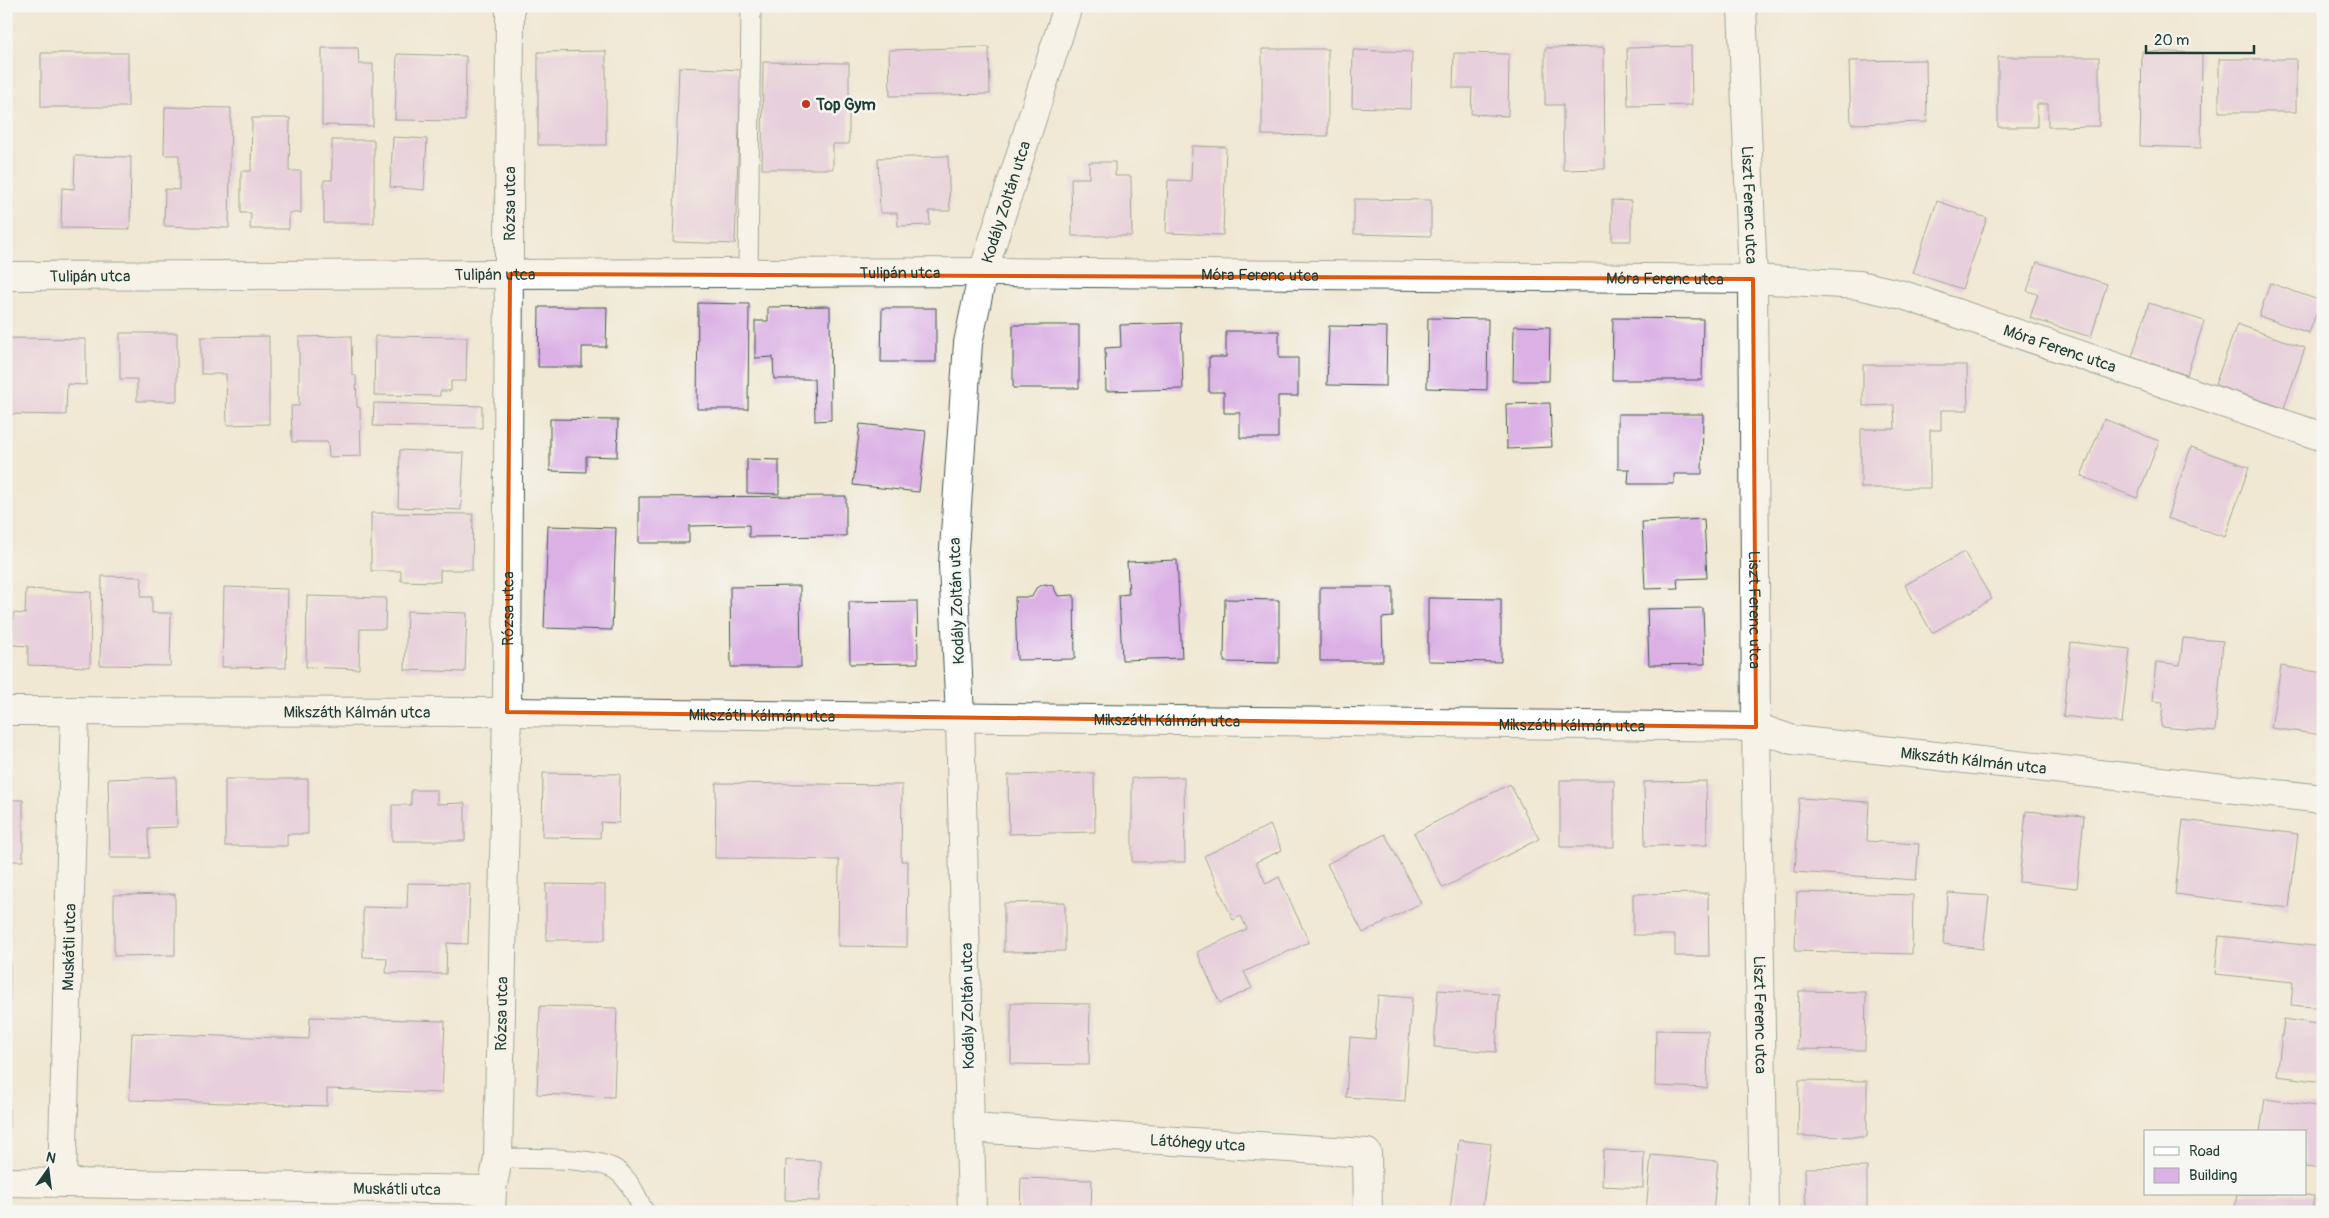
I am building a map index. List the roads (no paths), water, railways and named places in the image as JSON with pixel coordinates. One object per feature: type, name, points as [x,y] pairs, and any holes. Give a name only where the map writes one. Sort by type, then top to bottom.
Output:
[{"type":"street","name":"Rózsa utca","points":[[492,1201],[498,1158],[506,712],[510,274],[510,6]]},
{"type":"street","name":"Kodály Zoltán utca","points":[[972,1212],[960,718],[953,564],[954,522],[968,343],[983,272],[1068,6]]},
{"type":"street","name":"Liszt Ferenc utca","points":[[1742,6],[1753,279],[1756,727],[1764,1212]]},
{"type":"street","name":"Tulipán utca","points":[[6,276],[983,272]]},
{"type":"street","name":"Móra Ferenc utca","points":[[983,272],[1753,279],[1859,285],[1903,295],[2323,437]]},
{"type":"street","name":"Mikszáth Kálmán utca","points":[[6,711],[506,712],[1756,727],[1793,740],[2323,799]]},
{"type":"street","name":"Muskátli utca","points":[[62,1182],[75,711]]},
{"type":"street","name":"Látóhegy utca","points":[[970,1128],[1367,1153],[1368,1212]]},
{"type":"street","name":"Muskátli utca","points":[[6,1182],[62,1182],[492,1201]]},
{"type":"lane","points":[[748,274],[751,6]]},
{"type":"lane","points":[[498,1158],[593,1162],[616,1170],[632,1188],[644,1212]]},
{"type":"place","name":"Top Gym","points":[[806,104]]}]
